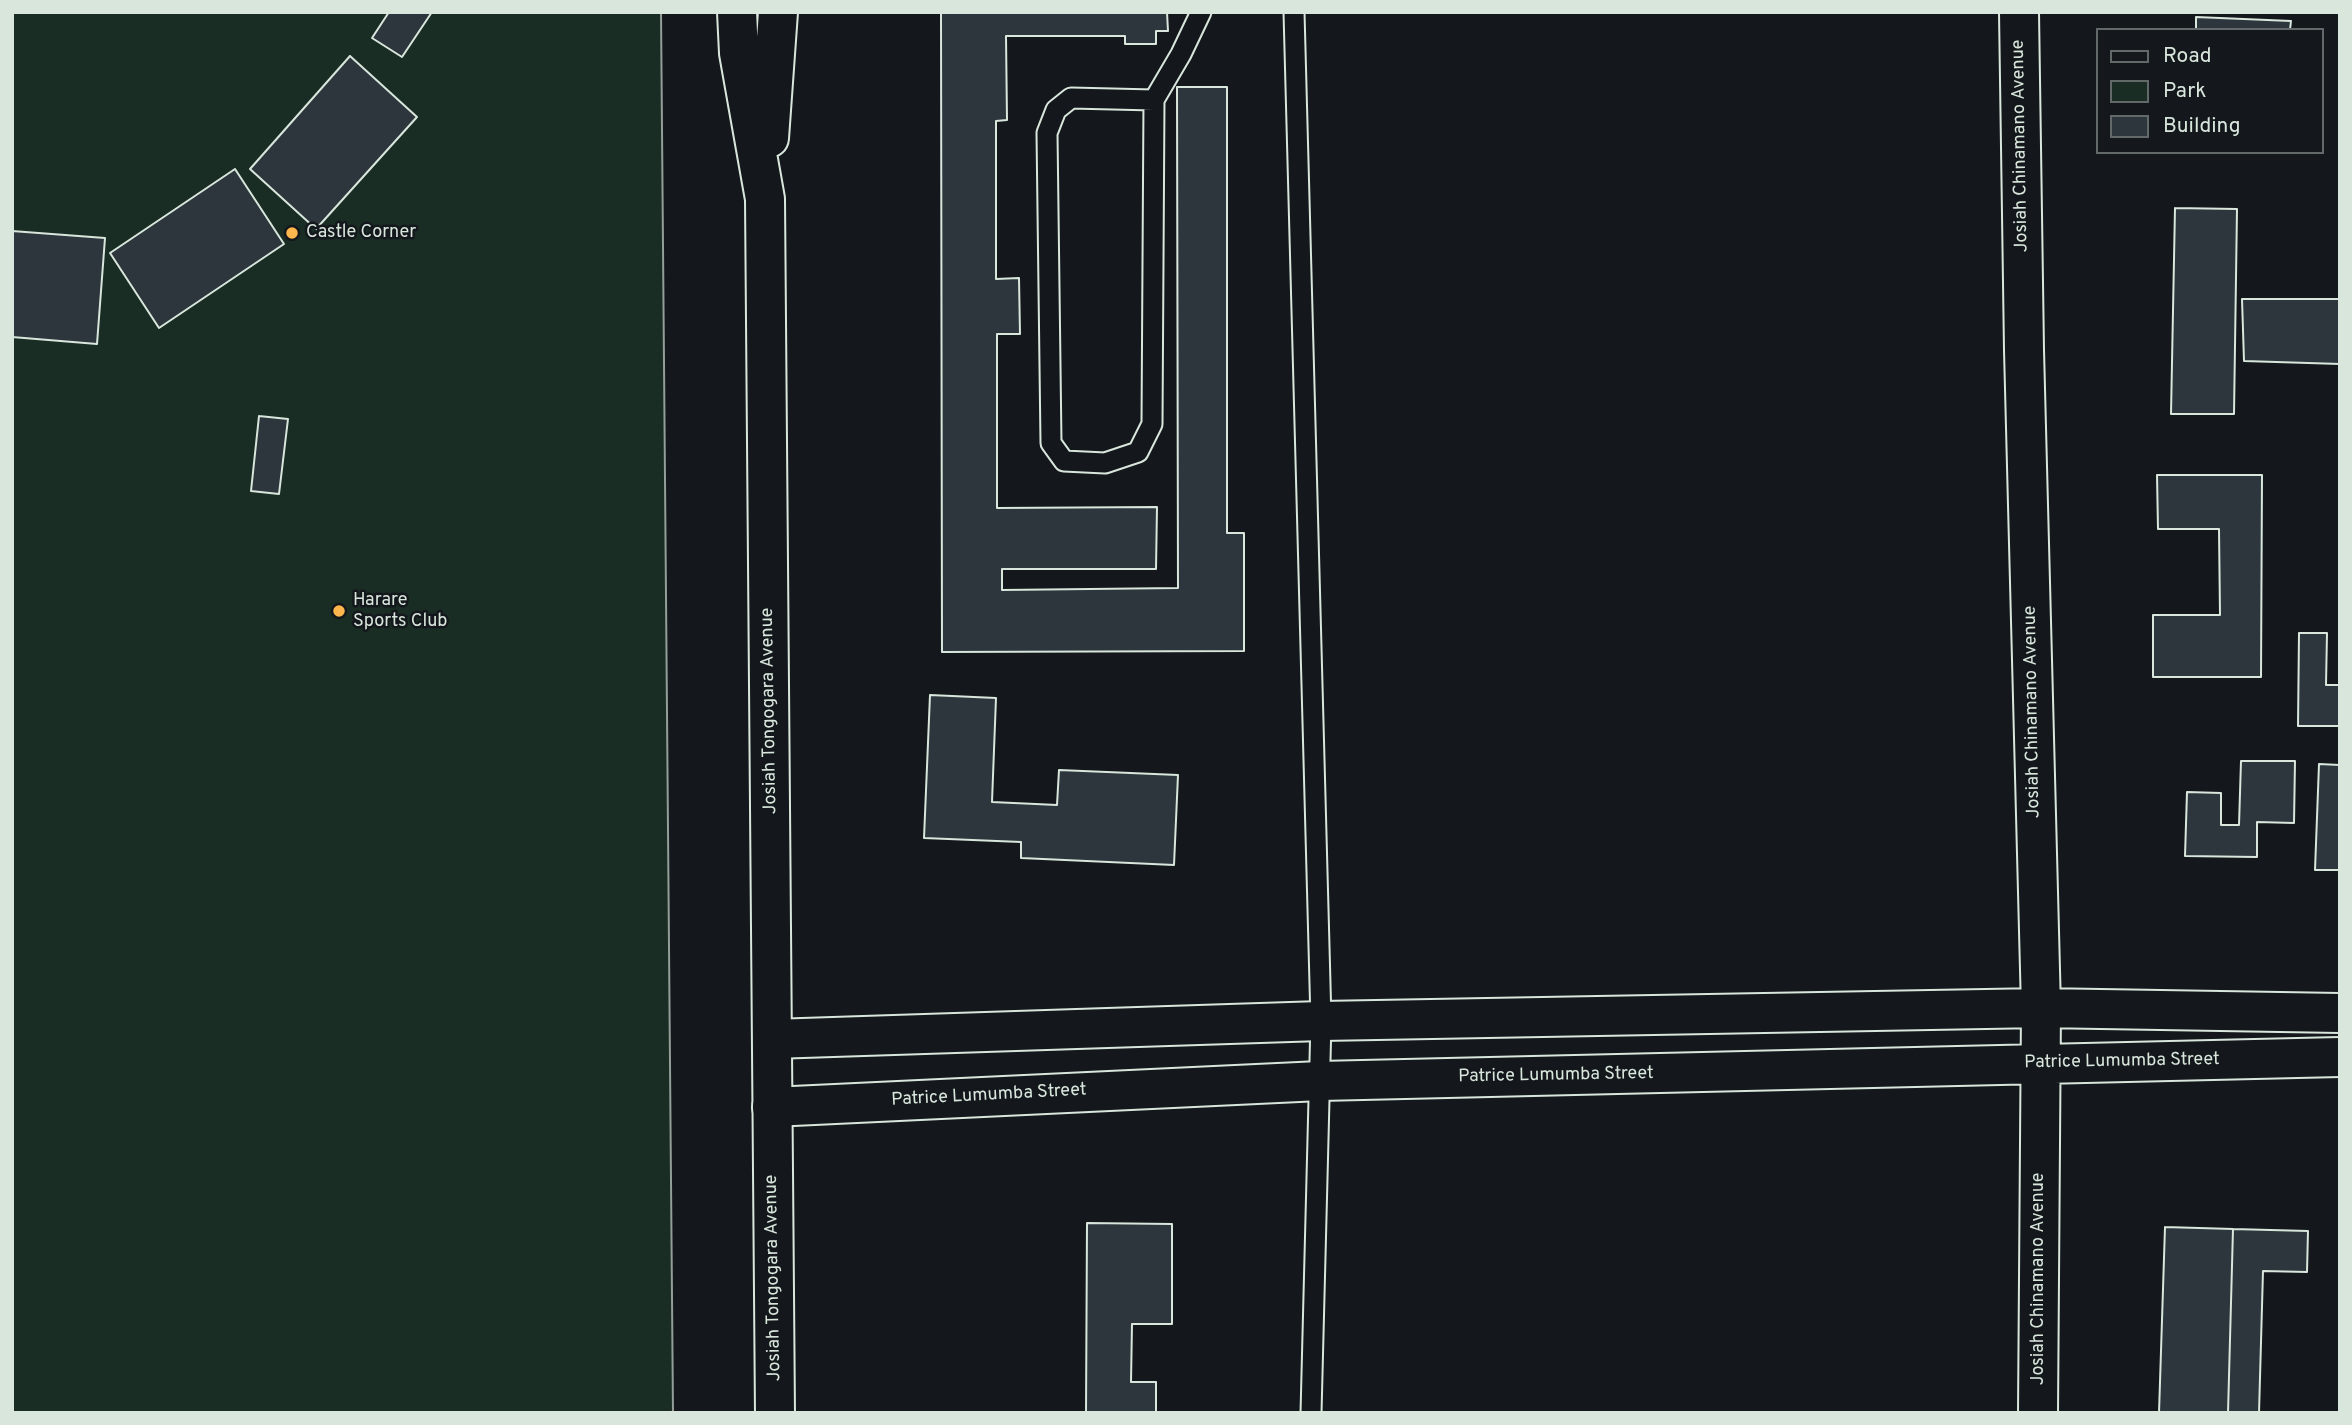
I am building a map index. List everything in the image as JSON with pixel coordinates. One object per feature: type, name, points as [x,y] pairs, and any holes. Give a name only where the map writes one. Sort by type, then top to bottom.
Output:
[{"type":"street","name":"Josiah Tongogara Avenue","points":[[737,12],[739,54],[765,199],[775,1413]]},
{"type":"street","points":[[765,199],[778,12]]},
{"type":"street","name":"Josiah Chinamano Avenue","points":[[2020,12],[2024,350],[2041,1008],[2038,1413]]},
{"type":"street","points":[[772,1039],[1321,1021],[2041,1008],[2340,1013]]},
{"type":"street","name":"Patrice Lumumba Street","points":[[772,1107],[1320,1081],[2340,1057]]},
{"type":"lane","points":[[1154,100],[1071,99],[1056,110],[1047,133],[1051,443],[1064,461],[1105,463],[1138,452],[1152,424],[1154,100],[1181,54],[1201,12]]},
{"type":"lane","points":[[1294,12],[1321,1021],[1311,1413]]},
{"type":"green space","name":"Harare Sports Club","points":[[12,12],[661,12],[673,1413],[12,1413]]},
{"type":"building","points":[[389,12],[432,12],[402,57],[372,38]]},
{"type":"building","points":[[941,12],[1167,12],[1168,31],[1156,31],[1156,44],[1125,44],[1125,36],[1006,36],[1007,120],[996,121],[996,279],[1019,278],[1020,334],[997,334],[997,508],[1157,507],[1156,569],[1002,569],[1002,590],[1178,588],[1177,87],[1227,87],[1227,533],[1244,533],[1244,651],[942,652]]},
{"type":"building","points":[[2196,17],[2291,21],[2290,28],[2196,28]]},
{"type":"building","points":[[350,56],[417,117],[316,229],[250,169]]},
{"type":"building","points":[[235,169],[284,244],[159,328],[110,253]]},
{"type":"building","points":[[2175,208],[2237,209],[2234,414],[2171,414]]},
{"type":"building","points":[[12,231],[105,238],[97,344],[12,337]]},
{"type":"building","points":[[2242,299],[2340,299],[2340,364],[2244,361]]},
{"type":"building","points":[[259,416],[288,419],[279,494],[251,491]]},
{"type":"building","points":[[2157,475],[2262,475],[2261,677],[2153,677],[2153,615],[2220,615],[2219,529],[2158,529]]},
{"type":"building","points":[[2299,633],[2327,633],[2326,685],[2340,685],[2340,726],[2298,726]]},
{"type":"building","points":[[930,695],[996,698],[992,802],[1057,805],[1059,770],[1178,775],[1174,865],[1021,858],[1021,842],[924,838]]},
{"type":"building","points":[[2241,761],[2295,761],[2294,823],[2257,822],[2257,857],[2185,856],[2187,792],[2221,793],[2221,825],[2239,825]]},
{"type":"building","points":[[2319,764],[2340,765],[2340,870],[2315,870]]},
{"type":"building","points":[[1087,1223],[1172,1224],[1172,1324],[1132,1324],[1131,1382],[1156,1382],[1156,1413],[1086,1413]]},
{"type":"building","points":[[2165,1227],[2233,1229],[2228,1413],[2159,1413]]},
{"type":"building","points":[[2233,1229],[2308,1231],[2307,1272],[2263,1271],[2259,1413],[2228,1413]]},
{"type":"place","name":"Castle Corner","points":[[292,233]]},
{"type":"place","name":"Harare Sports Club","points":[[339,611]]}]
